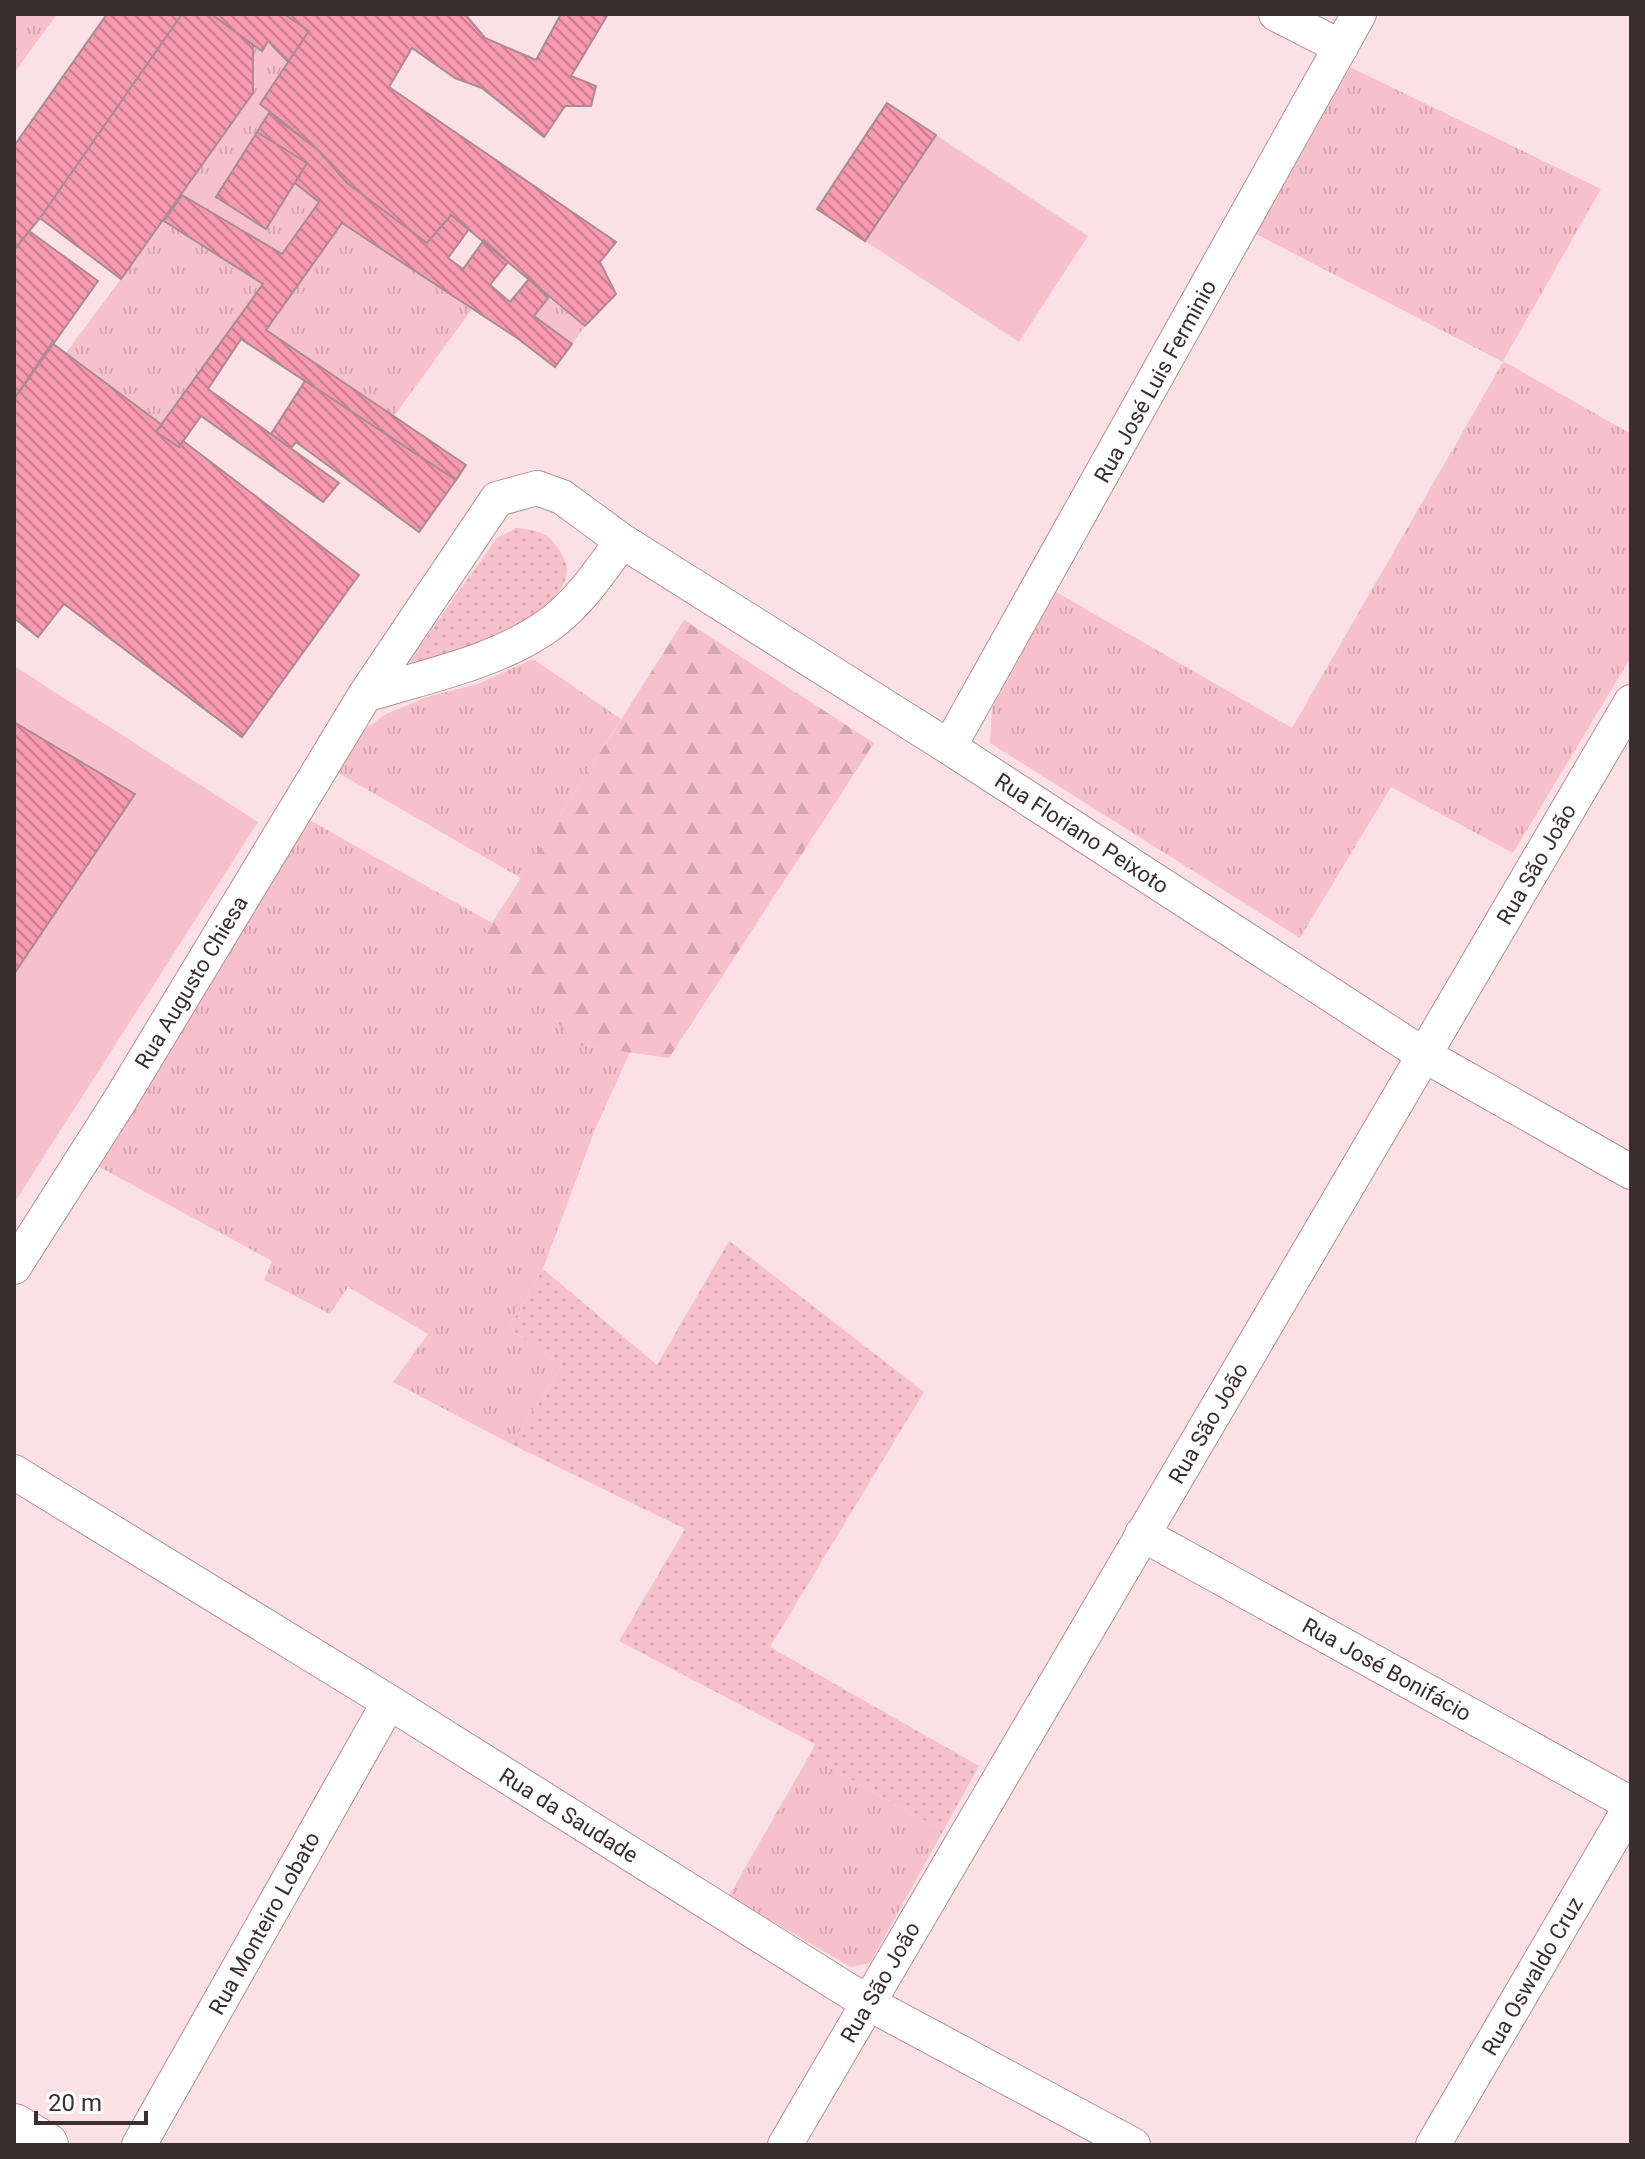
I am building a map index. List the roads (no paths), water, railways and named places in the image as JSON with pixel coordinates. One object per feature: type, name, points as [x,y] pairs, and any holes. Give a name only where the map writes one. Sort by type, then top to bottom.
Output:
[{"type":"street","points":[[1276,14],[1341,47]]},
{"type":"street","name":"Rua José Luis Ferminio","points":[[949,747],[1359,14]]},
{"type":"street","name":"Rua Floriano Peixoto","points":[[537,488],[562,497],[622,541],[949,747],[1424,1055],[1631,1172]]},
{"type":"street","name":"Rua Augusto Chiesa","points":[[14,1267],[119,1102],[365,695],[497,499],[537,488]]},
{"type":"street","points":[[365,695],[513,647],[554,621],[588,588],[622,541]]},
{"type":"street","name":"Rua São João","points":[[785,2145],[1631,702]]},
{"type":"street","name":"Rua da Saudade","points":[[14,1472],[389,1702],[868,2003],[1133,2145]]},
{"type":"street","name":"Rua José Bonifácio","points":[[1142,1534],[1631,1805]]},
{"type":"street","name":"Rua Monteiro Lobato","points":[[139,2145],[389,1702]]},
{"type":"street","name":"Rua Oswaldo Cruz","points":[[1433,2145],[1631,1805]]},
{"type":"street","points":[[14,2126],[46,2145]]}]
